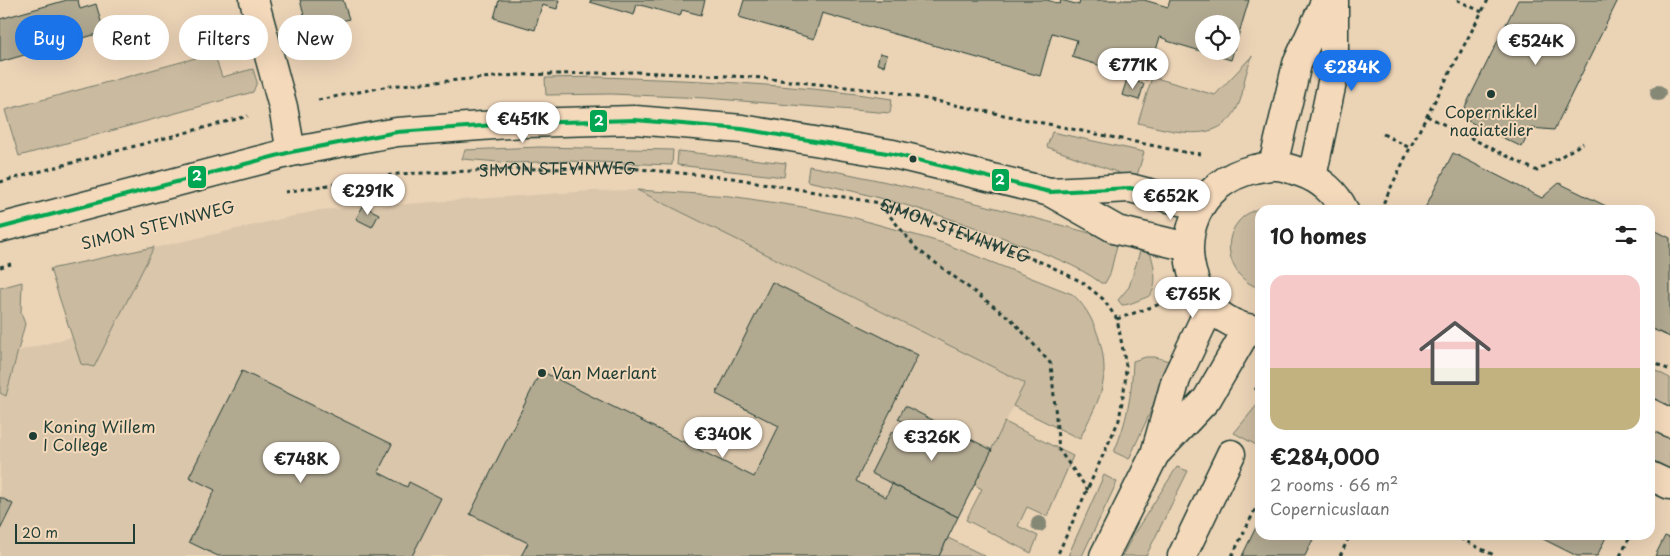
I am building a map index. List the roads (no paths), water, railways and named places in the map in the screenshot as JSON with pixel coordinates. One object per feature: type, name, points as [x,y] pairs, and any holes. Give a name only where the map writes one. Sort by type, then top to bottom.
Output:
[{"type":"street","points":[[254,0],[283,107],[291,152]]},
{"type":"street","points":[[1273,166],[1297,64],[1326,0]]},
{"type":"street","points":[[1312,176],[1334,73],[1334,0]]},
{"type":"street","points":[[0,228],[291,152],[397,132],[524,123],[635,120],[742,129],[884,153],[1050,192],[1118,230],[1188,248]]},
{"type":"street","points":[[1155,454],[1207,399],[1254,330],[1229,321],[1210,307],[1194,279],[1188,248],[1192,224],[1200,206],[1220,184],[1241,172],[1273,166],[1289,168],[1312,176],[1327,188],[1341,205]]},
{"type":"street","points":[[1050,192],[1130,188],[1200,206]]},
{"type":"street","points":[[1104,556],[1155,454],[1176,379],[1210,307]]},
{"type":"street","points":[[1655,416],[1670,423]]},
{"type":"street","points":[[1182,556],[1231,454]]},
{"type":"street","points":[[1655,478],[1670,485]]},
{"type":"place","name":"Copernikkel naaiatelier","points":[[1491,94]]},
{"type":"place","name":"Van Maerlant","points":[[542,373]]},
{"type":"place","name":"Koning Willem I College","points":[[33,436]]}]
